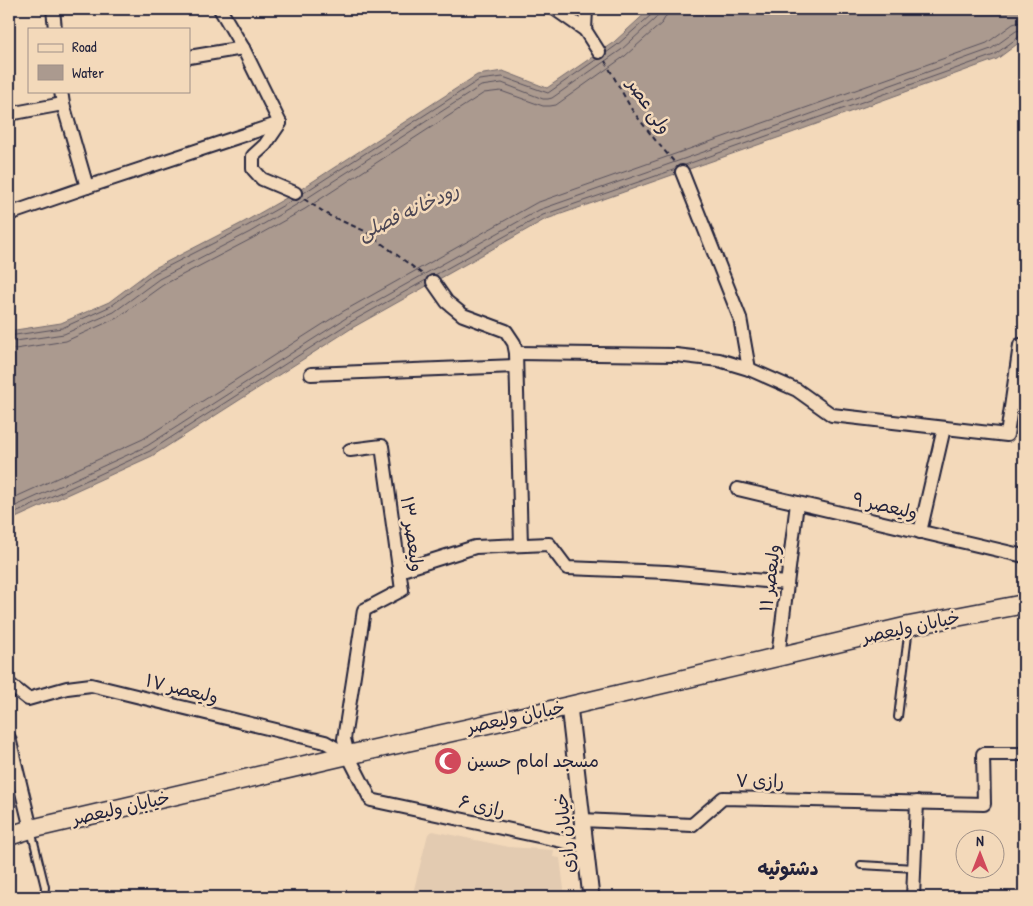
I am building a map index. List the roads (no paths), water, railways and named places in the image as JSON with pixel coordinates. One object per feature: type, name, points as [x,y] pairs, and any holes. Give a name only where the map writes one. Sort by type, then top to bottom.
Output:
[{"type":"main road","name":"خیابان ولیعصر","points":[[9,836],[31,829],[348,755],[569,706],[909,626],[1024,604]]},
{"type":"street","points":[[53,9],[55,28]]},
{"type":"street","points":[[220,9],[243,48],[280,123]]},
{"type":"street","points":[[555,9],[585,30],[599,52]]},
{"type":"street","points":[[585,30],[586,9]]},
{"type":"street","points":[[190,57],[243,48]]},
{"type":"street","points":[[9,114],[62,98],[87,187]]},
{"type":"street","points":[[9,214],[280,123]]},
{"type":"street","points":[[280,123],[265,144],[253,156],[252,169],[262,179],[295,193]]},
{"type":"street","points":[[682,172],[740,318],[749,368]]},
{"type":"street","points":[[433,282],[447,302],[463,315],[506,331],[514,343],[521,545]]},
{"type":"street","points":[[311,374],[516,360],[676,355],[719,360],[749,368],[797,390],[832,415],[1007,435],[1020,346]]},
{"type":"street","points":[[920,532],[944,428]]},
{"type":"street","name":"ولیعصر ۱۳","points":[[348,755],[344,739],[364,610],[402,590],[382,446],[350,450]]},
{"type":"street","name":"ولیعصر ۹","points":[[738,490],[1024,556]]},
{"type":"street","name":"ولیعصر ۱۱","points":[[778,657],[797,503]]},
{"type":"street","points":[[399,571],[475,547],[549,544],[566,568],[667,572],[787,584]]},
{"type":"street","name":"ولیعصر ۱۷","points":[[9,684],[28,699],[67,688],[91,684],[325,742],[348,755]]},
{"type":"street","name":"خیابان رازی","points":[[569,706],[591,897]]},
{"type":"street","points":[[9,738],[31,829]]},
{"type":"street","name":"رازی ۷","points":[[582,820],[692,825],[723,798],[984,804],[983,754],[1024,754]]},
{"type":"street","name":"رازی ۶","points":[[348,755],[371,800],[585,846]]},
{"type":"street","points":[[913,897],[918,802]]},
{"type":"lane","points":[[898,717],[909,626]]},
{"type":"lane","points":[[31,829],[45,887],[44,897]]},
{"type":"lane","points":[[860,864],[914,868]]},
{"type":"water","name":"رودخانه فصلی","points":[[650,9],[1024,9],[1024,39],[997,59],[544,220],[352,328],[152,456],[9,521],[9,331],[61,323],[109,302],[153,269],[244,222],[295,193],[477,75],[503,71],[547,88],[614,42]]},
{"type":"place","name":"مسجد امام حسین","points":[[448,761]]},
{"type":"district","name":"دشتوئیه","points":[[788,868]]}]
